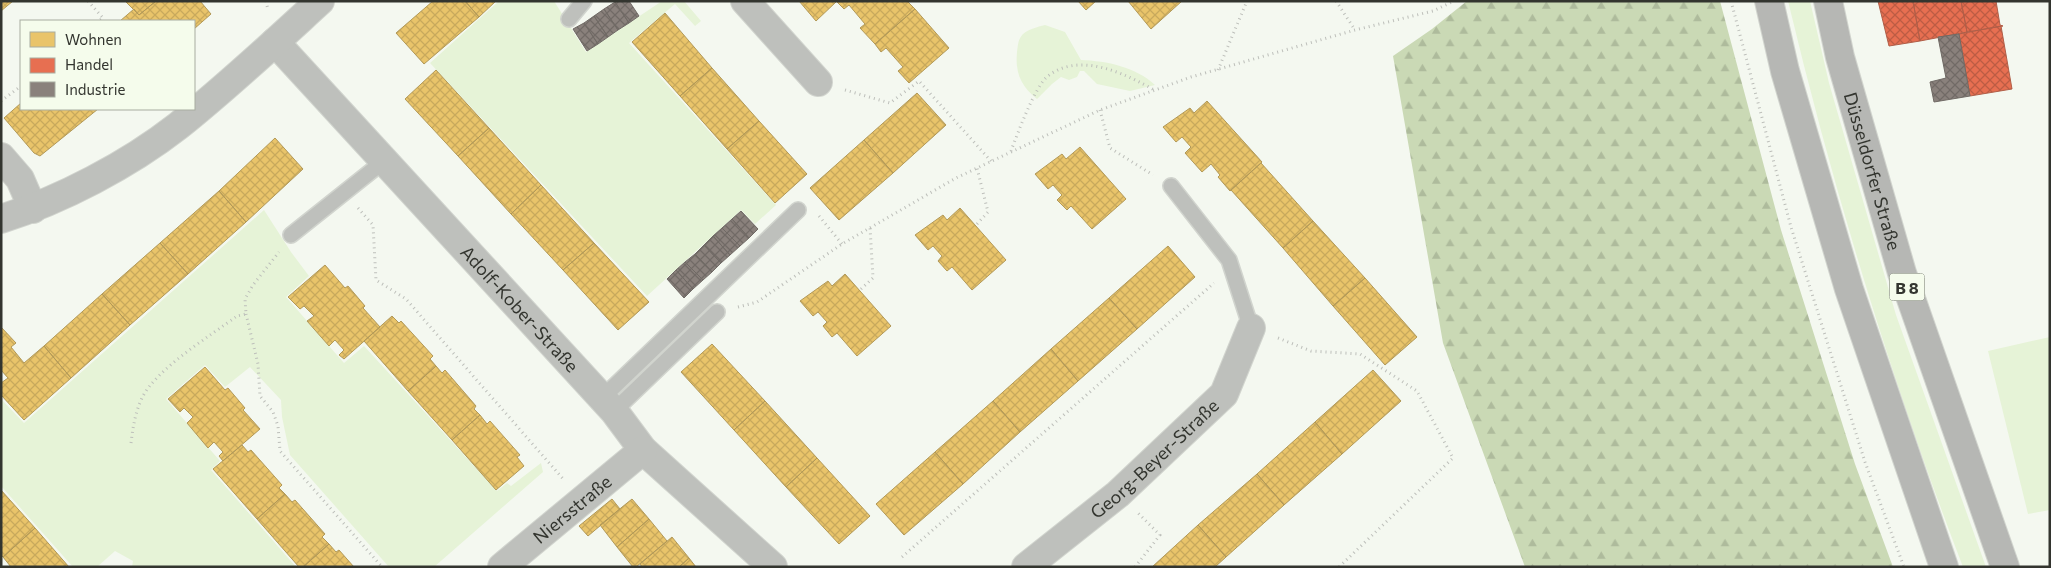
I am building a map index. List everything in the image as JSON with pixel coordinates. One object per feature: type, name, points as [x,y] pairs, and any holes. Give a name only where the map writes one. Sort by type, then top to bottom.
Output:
[{"type":"main road","points":[[1769,1],[1785,71],[1849,289],[1944,567]]},
{"type":"main road","name":"Düsseldorfer Straße","points":[[1828,1],[1840,57],[1902,273],[2005,567]]},
{"type":"street","points":[[1,219],[33,209],[108,173],[177,127],[320,1]]},
{"type":"street","points":[[745,1],[818,82]]},
{"type":"street","name":"Adolf-Kober-Straße","points":[[275,42],[608,404],[643,450],[773,567]]},
{"type":"street","points":[[1,157],[20,179],[33,209]]},
{"type":"street","name":"Georg-Beyer-Straße","points":[[1026,567],[1118,494],[1224,394],[1251,328]]},
{"type":"street","name":"Niersstraße","points":[[502,567],[643,450]]},
{"type":"lane","points":[[569,19],[584,1]]},
{"type":"lane","points":[[291,235],[384,161]]},
{"type":"lane","points":[[1171,186],[1229,260],[1251,328]]},
{"type":"lane","points":[[608,404],[798,210]]},
{"type":"lane","points":[[608,404],[717,312]]},
{"type":"path","points":[[88,1],[103,18],[100,20]]},
{"type":"path","points":[[1218,70],[1247,1]]},
{"type":"path","points":[[1336,1],[1355,30]]},
{"type":"path","points":[[717,312],[757,302],[842,244],[956,178],[1100,110],[1218,70],[1355,30],[1432,11],[1454,1]]},
{"type":"path","points":[[1731,1],[1791,227],[1865,462],[1904,567]]},
{"type":"path","points":[[1011,152],[1023,120],[1047,76],[1065,68],[1088,65],[1115,70],[1156,90]]},
{"type":"path","points":[[818,82],[890,103],[919,81],[991,162]]},
{"type":"path","points":[[1,101],[20,87]]},
{"type":"path","points":[[1100,110],[1110,148],[1171,186]]},
{"type":"path","points":[[977,168],[988,212],[977,224]]},
{"type":"path","points":[[344,192],[373,225],[376,280],[406,299],[582,501]]},
{"type":"path","points":[[798,210],[812,207],[842,244]]},
{"type":"path","points":[[862,289],[873,278],[870,227]]},
{"type":"path","points":[[291,235],[253,284],[245,299],[246,314],[258,364],[260,396],[273,412],[278,426],[280,451],[382,567]]},
{"type":"path","points":[[902,557],[1232,268]]},
{"type":"path","points":[[131,443],[136,412],[150,386],[172,365],[230,321],[237,316],[246,314]]},
{"type":"path","points":[[1251,328],[1311,351],[1360,354],[1417,391],[1453,458],[1339,567]]},
{"type":"path","points":[[1118,494],[1160,535],[1135,567]]},
{"type":"green space","points":[[499,1],[554,1],[586,52],[662,1],[684,1],[701,21],[695,26],[675,4],[629,43],[776,205],[755,224],[741,210],[647,296],[430,63]]},
{"type":"green space","points":[[1467,1],[1720,1],[1781,230],[1855,464],[1893,567],[1525,567],[1443,343],[1393,56],[1432,29]]},
{"type":"green space","points":[[1788,1],[1810,1],[1829,83],[1896,315],[1986,567],[1963,567],[1912,428],[1845,216]]},
{"type":"green space","points":[[1045,25],[1065,32],[1081,60],[1101,62],[1130,69],[1155,85],[1130,91],[1097,84],[1084,71],[1080,71],[1077,77],[1069,80],[1061,77],[1037,99],[1020,78],[1017,66],[1017,52],[1019,40],[1023,34],[1030,29]]},
{"type":"green space","points":[[264,210],[309,276],[286,297],[344,363],[364,346],[497,491],[507,483],[511,486],[541,463],[543,472],[434,567],[389,567],[290,455],[282,417],[281,400],[250,367],[225,387],[205,365],[166,399],[220,461],[211,470],[296,567],[132,567],[133,561],[115,551],[97,567],[73,567],[1,486],[1,399],[24,423]]},
{"type":"green space","points":[[2050,337],[2050,510],[2028,514],[1988,351]]},
{"type":"building: Wohnen","points":[[1,1],[13,1],[1,11]]},
{"type":"building: Wohnen","points":[[125,1],[156,1],[139,15]]},
{"type":"building: Wohnen","points":[[156,1],[200,1],[211,14],[195,28],[195,20],[121,20],[134,9],[139,15]]},
{"type":"building: Wohnen","points":[[433,1],[465,1],[479,17],[424,64],[396,33]]},
{"type":"building: Wohnen","points":[[465,1],[496,1],[479,17]]},
{"type":"building: Wohnen","points":[[799,1],[837,1],[816,21]]},
{"type":"building: Wohnen","points":[[907,1],[915,9],[875,44],[860,28],[865,24],[849,5],[844,9],[837,2]]},
{"type":"building: Wohnen","points":[[1078,1],[1096,1],[1086,10]]},
{"type":"building: Wohnen","points":[[1128,1],[1182,1],[1151,29]]},
{"type":"building: Wohnen","points":[[915,9],[949,48],[909,83],[898,71],[903,67],[886,48],[881,52],[875,44]]},
{"type":"building: Wohnen","points":[[665,13],[712,68],[680,96],[632,42]]},
{"type":"building: Wohnen","points":[[712,68],[759,121],[727,149],[680,96]]},
{"type":"building: Wohnen","points":[[436,70],[489,128],[458,156],[405,99]]},
{"type":"building: Wohnen","points":[[917,93],[946,125],[893,173],[864,140]]},
{"type":"building: Wohnen","points":[[1207,101],[1262,162],[1230,191],[1218,177],[1220,175],[1211,164],[1202,172],[1185,153],[1191,147],[1182,137],[1176,142],[1163,127],[1190,108],[1194,113]]},
{"type":"building: Wohnen","points":[[20,104],[20,110],[97,110],[40,156],[34,153],[4,118]]},
{"type":"building: Wohnen","points":[[759,121],[807,174],[775,203],[727,149]]},
{"type":"building: Wohnen","points":[[489,128],[541,185],[511,214],[458,156]]},
{"type":"building: Wohnen","points":[[275,138],[303,169],[246,222],[219,191]]},
{"type":"building: Wohnen","points":[[864,140],[893,173],[839,220],[810,188]]},
{"type":"building: Wohnen","points":[[1080,147],[1126,199],[1092,229],[1071,206],[1067,210],[1057,200],[1062,195],[1053,185],[1048,189],[1035,174],[1062,154],[1066,159]]},
{"type":"building: Wohnen","points":[[1261,163],[1313,221],[1283,248],[1231,190]]},
{"type":"building: Wohnen","points":[[541,185],[594,243],[563,270],[511,214]]},
{"type":"building: Wohnen","points":[[219,191],[246,222],[188,274],[160,243]]},
{"type":"building: Wohnen","points":[[960,208],[1006,260],[972,290],[952,267],[947,271],[938,261],[942,256],[933,246],[928,250],[915,235],[943,215],[947,220]]},
{"type":"building: Wohnen","points":[[1313,221],[1365,278],[1333,306],[1283,248]]},
{"type":"building: Wohnen","points":[[160,243],[188,274],[130,325],[102,294]]},
{"type":"building: Wohnen","points":[[594,243],[649,302],[618,330],[563,270]]},
{"type":"building: Wohnen","points":[[1168,246],[1195,277],[1137,329],[1109,298]]},
{"type":"building: Wohnen","points":[[325,265],[345,288],[348,286],[365,306],[363,308],[380,327],[344,359],[339,355],[344,350],[335,340],[329,346],[307,321],[314,316],[304,306],[300,309],[288,297]]},
{"type":"building: Wohnen","points":[[845,274],[891,326],[857,356],[837,333],[832,337],[823,326],[827,322],[818,312],[813,316],[800,301],[828,281],[832,286]]},
{"type":"building: Wohnen","points":[[1365,278],[1417,337],[1385,365],[1333,306]]},
{"type":"building: Wohnen","points":[[102,294],[130,325],[71,378],[44,346]]},
{"type":"building: Wohnen","points":[[1109,298],[1137,329],[1078,381],[1051,349]]},
{"type":"building: Wohnen","points":[[392,316],[399,323],[401,321],[433,356],[430,359],[436,366],[408,391],[364,341]]},
{"type":"building: Wohnen","points":[[1,327],[16,343],[11,347],[24,363],[44,346],[71,378],[24,420],[1,395],[1,383],[8,378],[1,370]]},
{"type":"building: Wohnen","points":[[712,344],[765,401],[734,430],[681,372]]},
{"type":"building: Wohnen","points":[[1051,349],[1078,381],[1020,432],[993,401]]},
{"type":"building: Wohnen","points":[[436,366],[442,373],[445,370],[476,406],[474,409],[480,415],[452,440],[408,391]]},
{"type":"building: Wohnen","points":[[205,367],[225,390],[228,388],[245,408],[243,410],[260,429],[223,461],[219,456],[223,452],[214,442],[208,448],[187,423],[193,417],[184,408],[180,412],[168,399]]},
{"type":"building: Wohnen","points":[[1373,370],[1401,401],[1342,454],[1315,422]]},
{"type":"building: Wohnen","points":[[765,401],[817,458],[786,487],[734,430]]},
{"type":"building: Wohnen","points":[[993,401],[1020,432],[963,484],[935,452]]},
{"type":"building: Wohnen","points":[[480,415],[487,424],[490,421],[520,455],[517,457],[524,466],[496,490],[452,440]]},
{"type":"building: Wohnen","points":[[1315,422],[1342,454],[1284,505],[1257,474]]},
{"type":"building: Wohnen","points":[[242,445],[248,452],[251,450],[282,485],[279,488],[285,494],[257,519],[213,469]]},
{"type":"building: Wohnen","points":[[935,452],[963,484],[904,535],[876,504]]},
{"type":"building: Wohnen","points":[[817,458],[870,516],[839,544],[786,487]]},
{"type":"building: Wohnen","points":[[1257,474],[1284,505],[1226,557],[1198,525]]},
{"type":"building: Wohnen","points":[[1,490],[35,528],[3,557],[1,555]]},
{"type":"building: Wohnen","points":[[285,494],[292,502],[295,500],[325,534],[322,537],[329,544],[303,567],[299,567],[257,519]]},
{"type":"building: Wohnen","points":[[612,499],[620,509],[588,536],[579,526]]},
{"type":"building: Wohnen","points":[[632,499],[649,519],[617,547],[600,525]]},
{"type":"building: Wohnen","points":[[649,519],[667,541],[636,567],[633,567],[617,547]]},
{"type":"building: Wohnen","points":[[1198,525],[1226,557],[1215,567],[1152,567]]},
{"type":"building: Wohnen","points":[[35,528],[69,567],[11,567],[3,557]]},
{"type":"building: Wohnen","points":[[672,537],[689,558],[679,567],[642,567],[640,564]]},
{"type":"building: Wohnen","points":[[329,544],[336,552],[339,550],[354,567],[303,567]]},
{"type":"building: Wohnen","points":[[689,558],[696,567],[679,567]]},
{"type":"building: Handel","points":[[1878,1],[1913,1],[1920,41],[1889,46]]},
{"type":"building: Handel","points":[[1913,1],[1961,1],[1967,32],[1920,41]]},
{"type":"building: Handel","points":[[1961,1],[1996,1],[2000,25],[2003,26],[1967,32]]},
{"type":"building: Handel","points":[[2001,26],[2012,89],[1970,96],[1959,34]]},
{"type":"building: Industrie","points":[[616,1],[629,1],[639,16],[629,23]]},
{"type":"building: Industrie","points":[[615,2],[629,23],[618,30],[604,9]]},
{"type":"building: Industrie","points":[[604,9],[618,30],[608,37],[594,16]]},
{"type":"building: Industrie","points":[[594,16],[608,37],[598,44],[584,23]]},
{"type":"building: Industrie","points":[[584,23],[598,44],[587,51],[573,29]]},
{"type":"building: Industrie","points":[[1959,34],[1970,96],[1934,102],[1930,82],[1946,78],[1938,37]]},
{"type":"building: Industrie","points":[[741,211],[758,229],[749,238],[732,219]]},
{"type":"building: Industrie","points":[[732,219],[749,238],[740,246],[722,228]]},
{"type":"building: Industrie","points":[[722,228],[740,246],[730,255],[713,236]]},
{"type":"building: Industrie","points":[[713,236],[730,255],[721,263],[704,245]]},
{"type":"building: Industrie","points":[[704,245],[721,263],[712,272],[695,254]]},
{"type":"building: Industrie","points":[[695,254],[712,272],[703,280],[685,262]]},
{"type":"building: Industrie","points":[[685,262],[703,280],[693,289],[676,270]]},
{"type":"building: Industrie","points":[[676,270],[693,289],[684,298],[667,279]]}]
